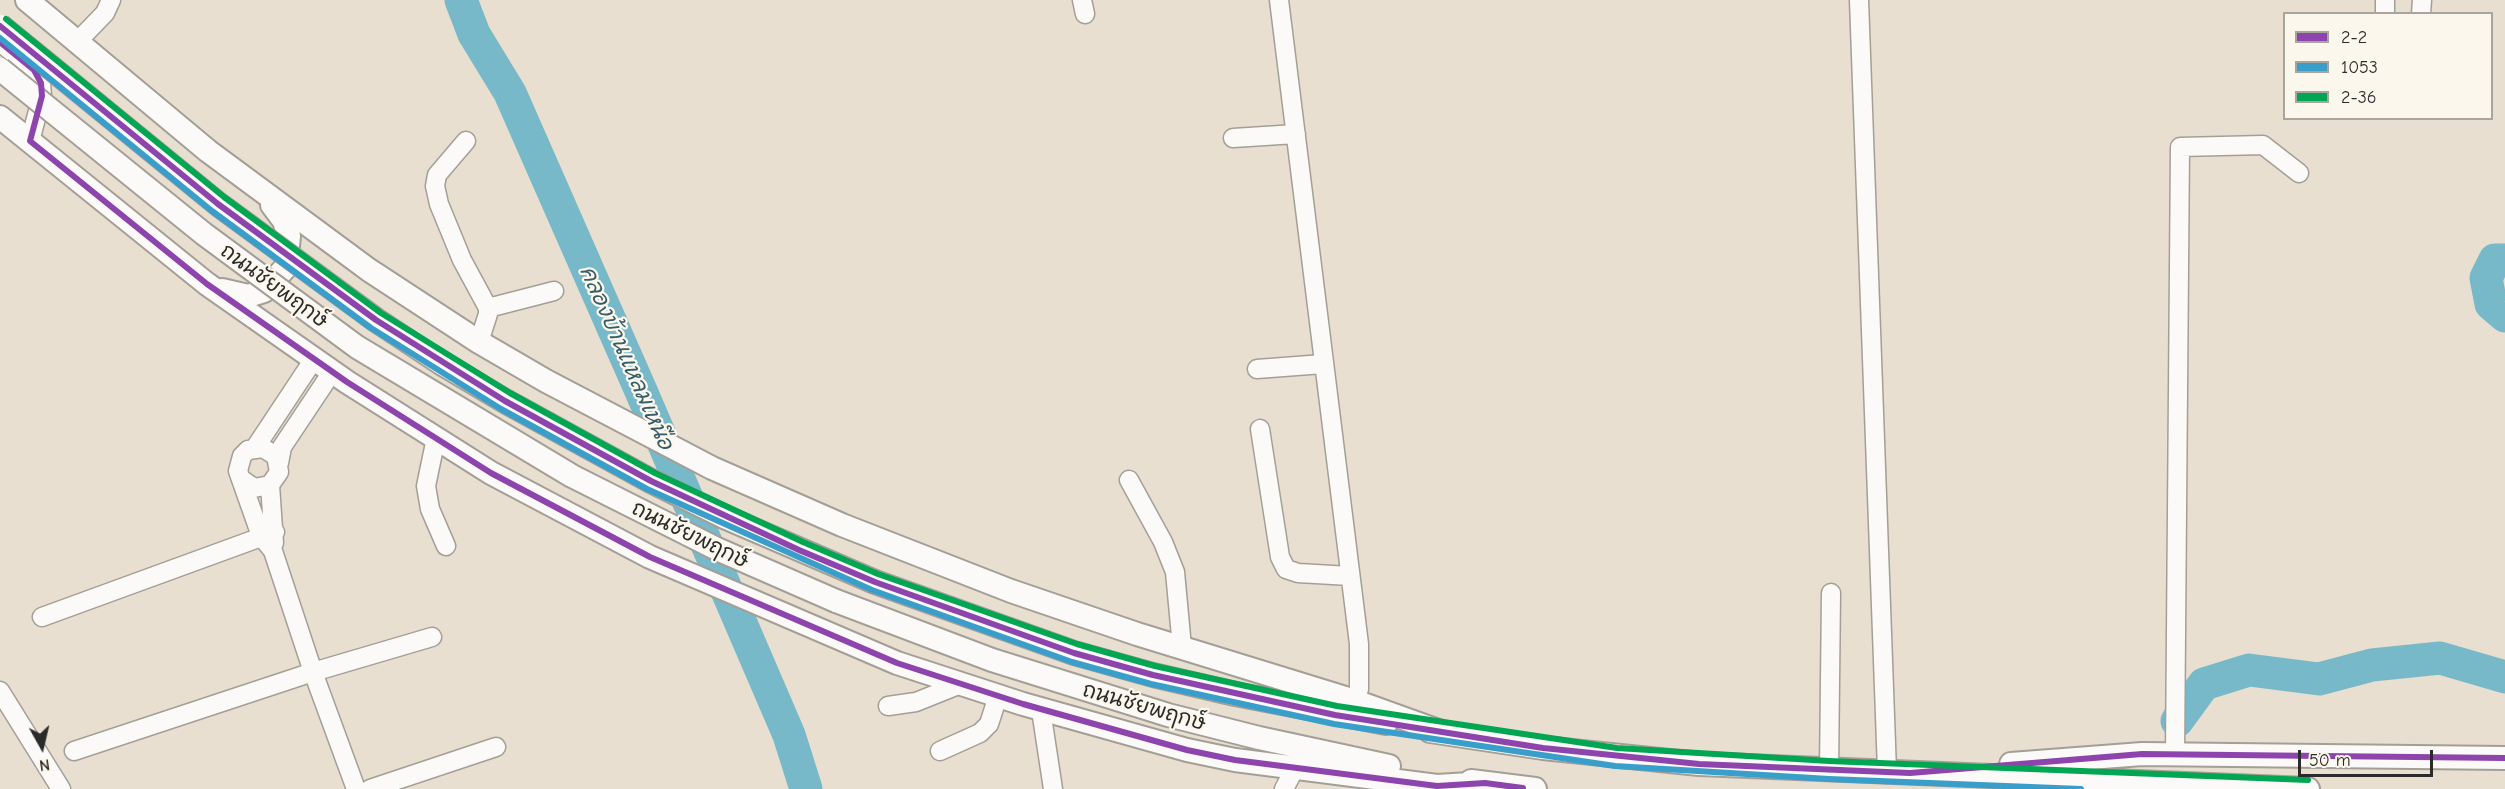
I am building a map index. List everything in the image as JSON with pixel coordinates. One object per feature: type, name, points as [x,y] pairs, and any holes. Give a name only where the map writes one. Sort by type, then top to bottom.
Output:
[{"type":"main road","points":[[27,0],[259,191],[369,270],[479,342],[609,414],[700,460],[842,525],[1001,587],[1355,701],[1444,733]]},
{"type":"main road","name":"ถนนชัยพฤกษ์","points":[[0,26],[218,204],[376,320],[441,363],[515,407],[724,518],[875,582],[1074,653],[1154,675],[1335,715],[1616,757],[1828,770],[2308,789]]},
{"type":"main road","name":"ถนนชัยพฤกษ์","points":[[0,69],[204,234],[367,352],[572,477],[717,549],[836,601],[992,660],[1168,715],[1357,760],[1485,783],[1535,789]]},
{"type":"main road","name":"ถนนชัยพฤกษ์","points":[[0,117],[207,284],[332,372],[491,473],[650,557],[897,663],[1041,710],[1187,750],[1295,768],[1354,782],[1437,787],[1485,783]]},
{"type":"main road","points":[[207,284],[231,294],[248,296],[264,291],[286,267],[289,236],[284,221],[259,191]]},
{"type":"main road","points":[[1910,773],[2142,753],[2505,758]]},
{"type":"street","points":[[77,42],[105,13],[111,0]]},
{"type":"street","points":[[1279,0],[1359,644],[1359,688],[1355,701]]},
{"type":"street","points":[[1859,0],[1887,771]]},
{"type":"street","points":[[0,42],[34,70],[40,83],[42,96],[30,141]]},
{"type":"street","points":[[1233,138],[1296,134]]},
{"type":"street","points":[[466,141],[437,175],[435,186],[439,204],[462,260],[488,308],[479,342]]},
{"type":"street","points":[[2175,754],[2180,147],[2263,145],[2299,173]]},
{"type":"street","points":[[488,308],[554,291]]},
{"type":"street","points":[[314,359],[255,448],[242,456],[238,471],[268,534],[313,672],[356,789]]},
{"type":"street","points":[[1257,369],[1323,364]]},
{"type":"street","points":[[268,534],[270,485],[279,472],[282,447],[332,372]]},
{"type":"street","points":[[1260,429],[1280,557],[1286,569],[1298,573],[1350,576]]},
{"type":"street","points":[[436,438],[426,486],[430,508],[446,546]]},
{"type":"street","points":[[255,448],[270,451],[279,463]]},
{"type":"street","points":[[241,479],[254,488],[270,485]]},
{"type":"street","points":[[1129,480],[1163,542],[1175,572],[1185,648]]},
{"type":"street","points":[[42,617],[268,534]]},
{"type":"street","points":[[1828,770],[1831,593]]},
{"type":"street","points":[[74,751],[313,672],[432,637]]},
{"type":"street","points":[[888,706],[916,702],[961,684]]},
{"type":"street","points":[[0,690],[62,789]]},
{"type":"street","points":[[940,751],[980,733],[989,724],[998,696]]},
{"type":"street","points":[[1041,710],[1053,789]]},
{"type":"street","points":[[370,789],[496,747]]},
{"type":"street","points":[[1284,789],[1295,768]]},
{"type":"waterway","name":"คลองบ้านแหลมเหนือ","points":[[461,0],[474,34],[510,93],[641,391],[789,735],[806,789]]},
{"type":"waterway","points":[[2505,260],[2495,260],[2486,278],[2491,304],[2505,316]]},
{"type":"waterway","points":[[2177,721],[2204,684],[2249,670],[2319,679],[2372,665],[2440,658],[2505,677]]},
{"type":"transit line","name":"2-36","points":[[6,19],[224,197],[381,313],[510,393],[655,473],[803,542],[878,574],[1077,644],[1155,666],[1337,706],[1617,748],[1829,761],[2308,780]]},
{"type":"transit line","name":"2-2","points":[[0,26],[218,204],[376,320],[505,401],[651,481],[799,550],[875,582],[1074,653],[1153,675],[1335,715],[1543,748],[1699,764],[1910,773],[2142,754],[2505,758]]},
{"type":"transit line","name":"1053","points":[[0,38],[212,211],[371,328],[501,409],[647,489],[872,590],[1072,662],[1151,684],[1334,724],[1615,766],[1829,779],[2081,789]]},
{"type":"transit line","name":"2-2","points":[[0,42],[34,70],[41,83],[42,96],[30,141],[207,284],[347,382],[491,473],[650,557],[897,663],[1023,704],[1187,750],[1235,760],[1437,786],[1485,783],[1523,788]]}]
